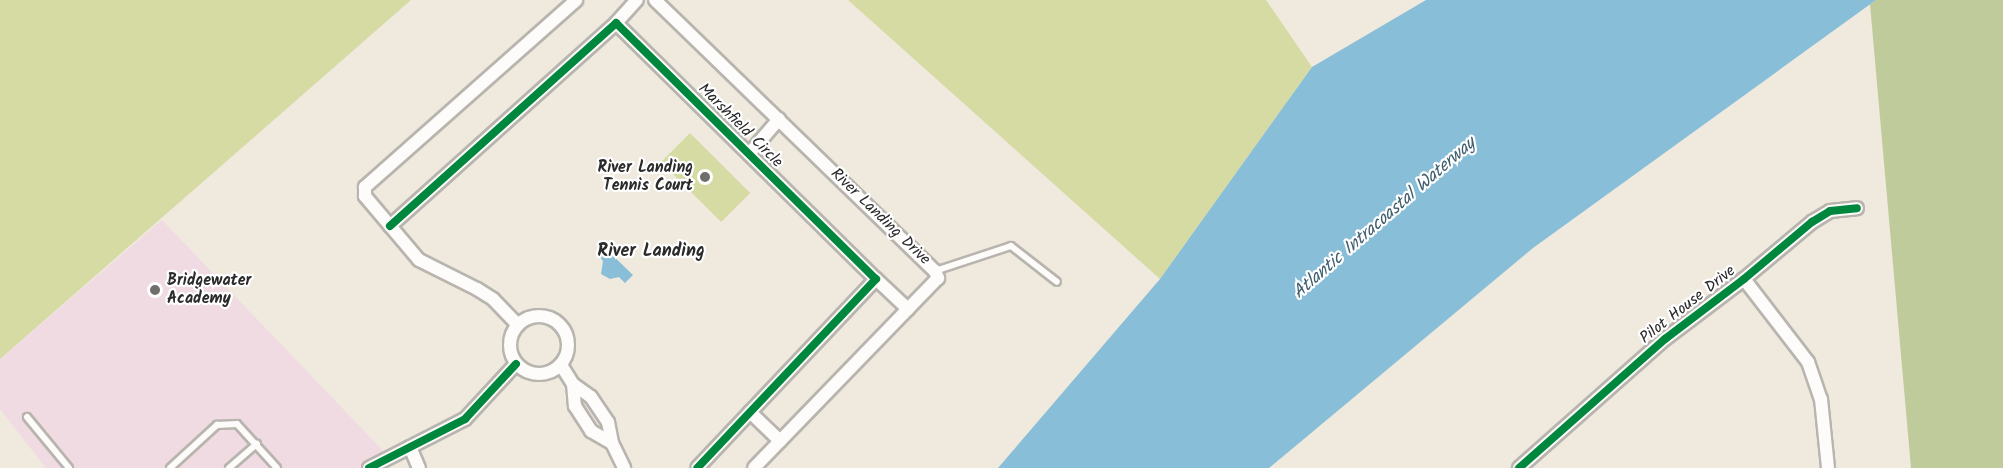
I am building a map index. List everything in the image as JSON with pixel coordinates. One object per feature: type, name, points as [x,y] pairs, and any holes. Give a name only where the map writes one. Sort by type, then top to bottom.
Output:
[{"type":"street","points":[[518,325],[493,299],[419,260],[365,196],[365,186],[576,0]]},
{"type":"street","points":[[390,226],[616,23],[637,0]]},
{"type":"street","name":"River Landing Drive","points":[[655,0],[936,271],[938,278],[754,468]]},
{"type":"street","name":"Marshfield Circle","points":[[616,23],[908,309]]},
{"type":"street","points":[[749,154],[779,119]]},
{"type":"street","name":"Pilot House Drive","points":[[1519,468],[1665,339],[1744,279],[1812,222],[1830,211],[1857,208]]},
{"type":"street","points":[[697,468],[876,279]]},
{"type":"street","points":[[1744,279],[1808,362],[1821,399],[1828,468]]},
{"type":"street","points":[[541,316],[549,318],[561,327],[566,334],[568,350],[561,365],[547,374],[538,375],[516,364],[510,348],[513,332],[518,325],[525,320],[541,316]]},
{"type":"street","points":[[369,468],[465,419],[516,364]]},
{"type":"street","points":[[561,365],[573,384],[591,397],[608,422],[612,443],[624,468]]},
{"type":"street","points":[[573,384],[575,406],[591,431],[612,443]]},
{"type":"street","points":[[750,412],[780,441]]},
{"type":"street","points":[[410,447],[419,468]]},
{"type":"lane","points":[[936,271],[1011,246],[1057,282]]},
{"type":"lane","points":[[27,417],[69,468]]},
{"type":"lane","points":[[170,468],[217,425],[237,424],[277,468]]},
{"type":"lane","points":[[229,468],[257,444]]},
{"type":"shaded area","name":"Bridgewater Academy","points":[[162,220],[389,457],[369,468],[46,468],[0,409],[0,359]]},
{"type":"green space","points":[[0,0],[411,0],[0,359]]},
{"type":"green space","points":[[848,0],[1266,0],[1312,67],[1160,279]]},
{"type":"green space","points":[[1876,0],[2003,0],[2003,468],[1911,468],[1870,4]]},
{"type":"green space","name":"River Landing Tennis Court","points":[[690,133],[750,193],[721,222],[661,162]]},
{"type":"water","name":"Atlantic Intracoastal Waterway","points":[[1426,0],[1876,0],[1533,248],[1269,468],[998,468],[1160,279],[1312,67]]},
{"type":"water","points":[[605,248],[633,275],[625,283],[619,277],[610,279],[601,274],[603,261],[598,255]]},
{"type":"cycle path","points":[[390,226],[616,23],[876,279],[697,468]]},
{"type":"cycle path","points":[[1519,468],[1665,339],[1744,279],[1812,222],[1830,211],[1857,208]]},
{"type":"cycle path","points":[[369,468],[465,419],[516,364]]},
{"type":"place","name":"River Landing Tennis Court","points":[[705,177]]},
{"type":"place","name":"Bridgewater Academy","points":[[155,290]]},
{"type":"district","name":"River Landing","points":[[651,252]]}]
